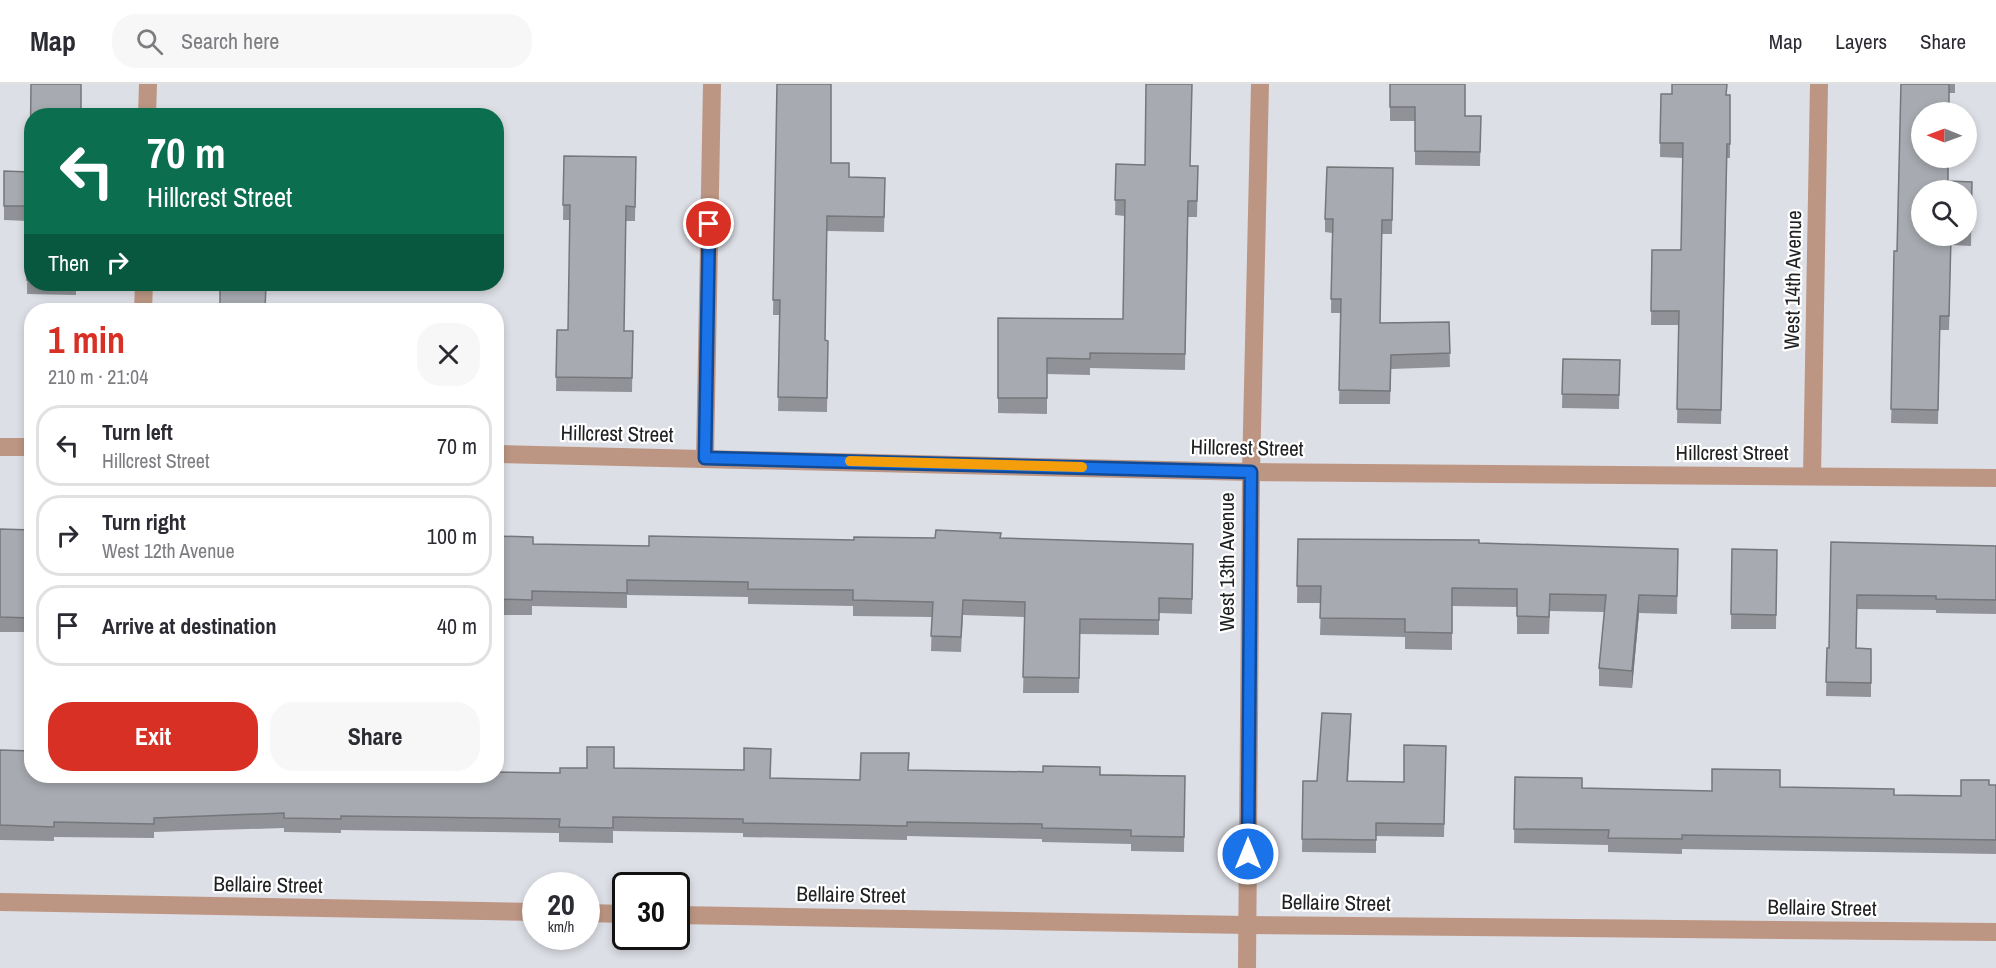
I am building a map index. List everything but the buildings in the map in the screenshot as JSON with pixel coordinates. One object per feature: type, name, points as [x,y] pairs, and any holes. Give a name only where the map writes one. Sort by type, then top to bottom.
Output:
[{"type":"street","points":[[147,108],[148,84]]},
{"type":"street","points":[[705,458],[712,84]]},
{"type":"street","name":"West 13th Avenue","points":[[1247,968],[1251,472],[1260,84]]},
{"type":"street","name":"West 14th Avenue","points":[[1812,476],[1819,84]]},
{"type":"street","points":[[0,447],[24,447]]},
{"type":"street","name":"Hillcrest Street","points":[[504,454],[1251,472],[1996,478]]},
{"type":"street","name":"Bellaire Street","points":[[0,902],[522,912]]},
{"type":"street","name":"Bellaire Street","points":[[690,915],[1247,925],[1996,932]]},
{"type":"slow traffic","points":[[850,461],[1082,467]]},
{"type":"route","points":[[709,224],[705,458],[1251,472],[1248,854]]}]
